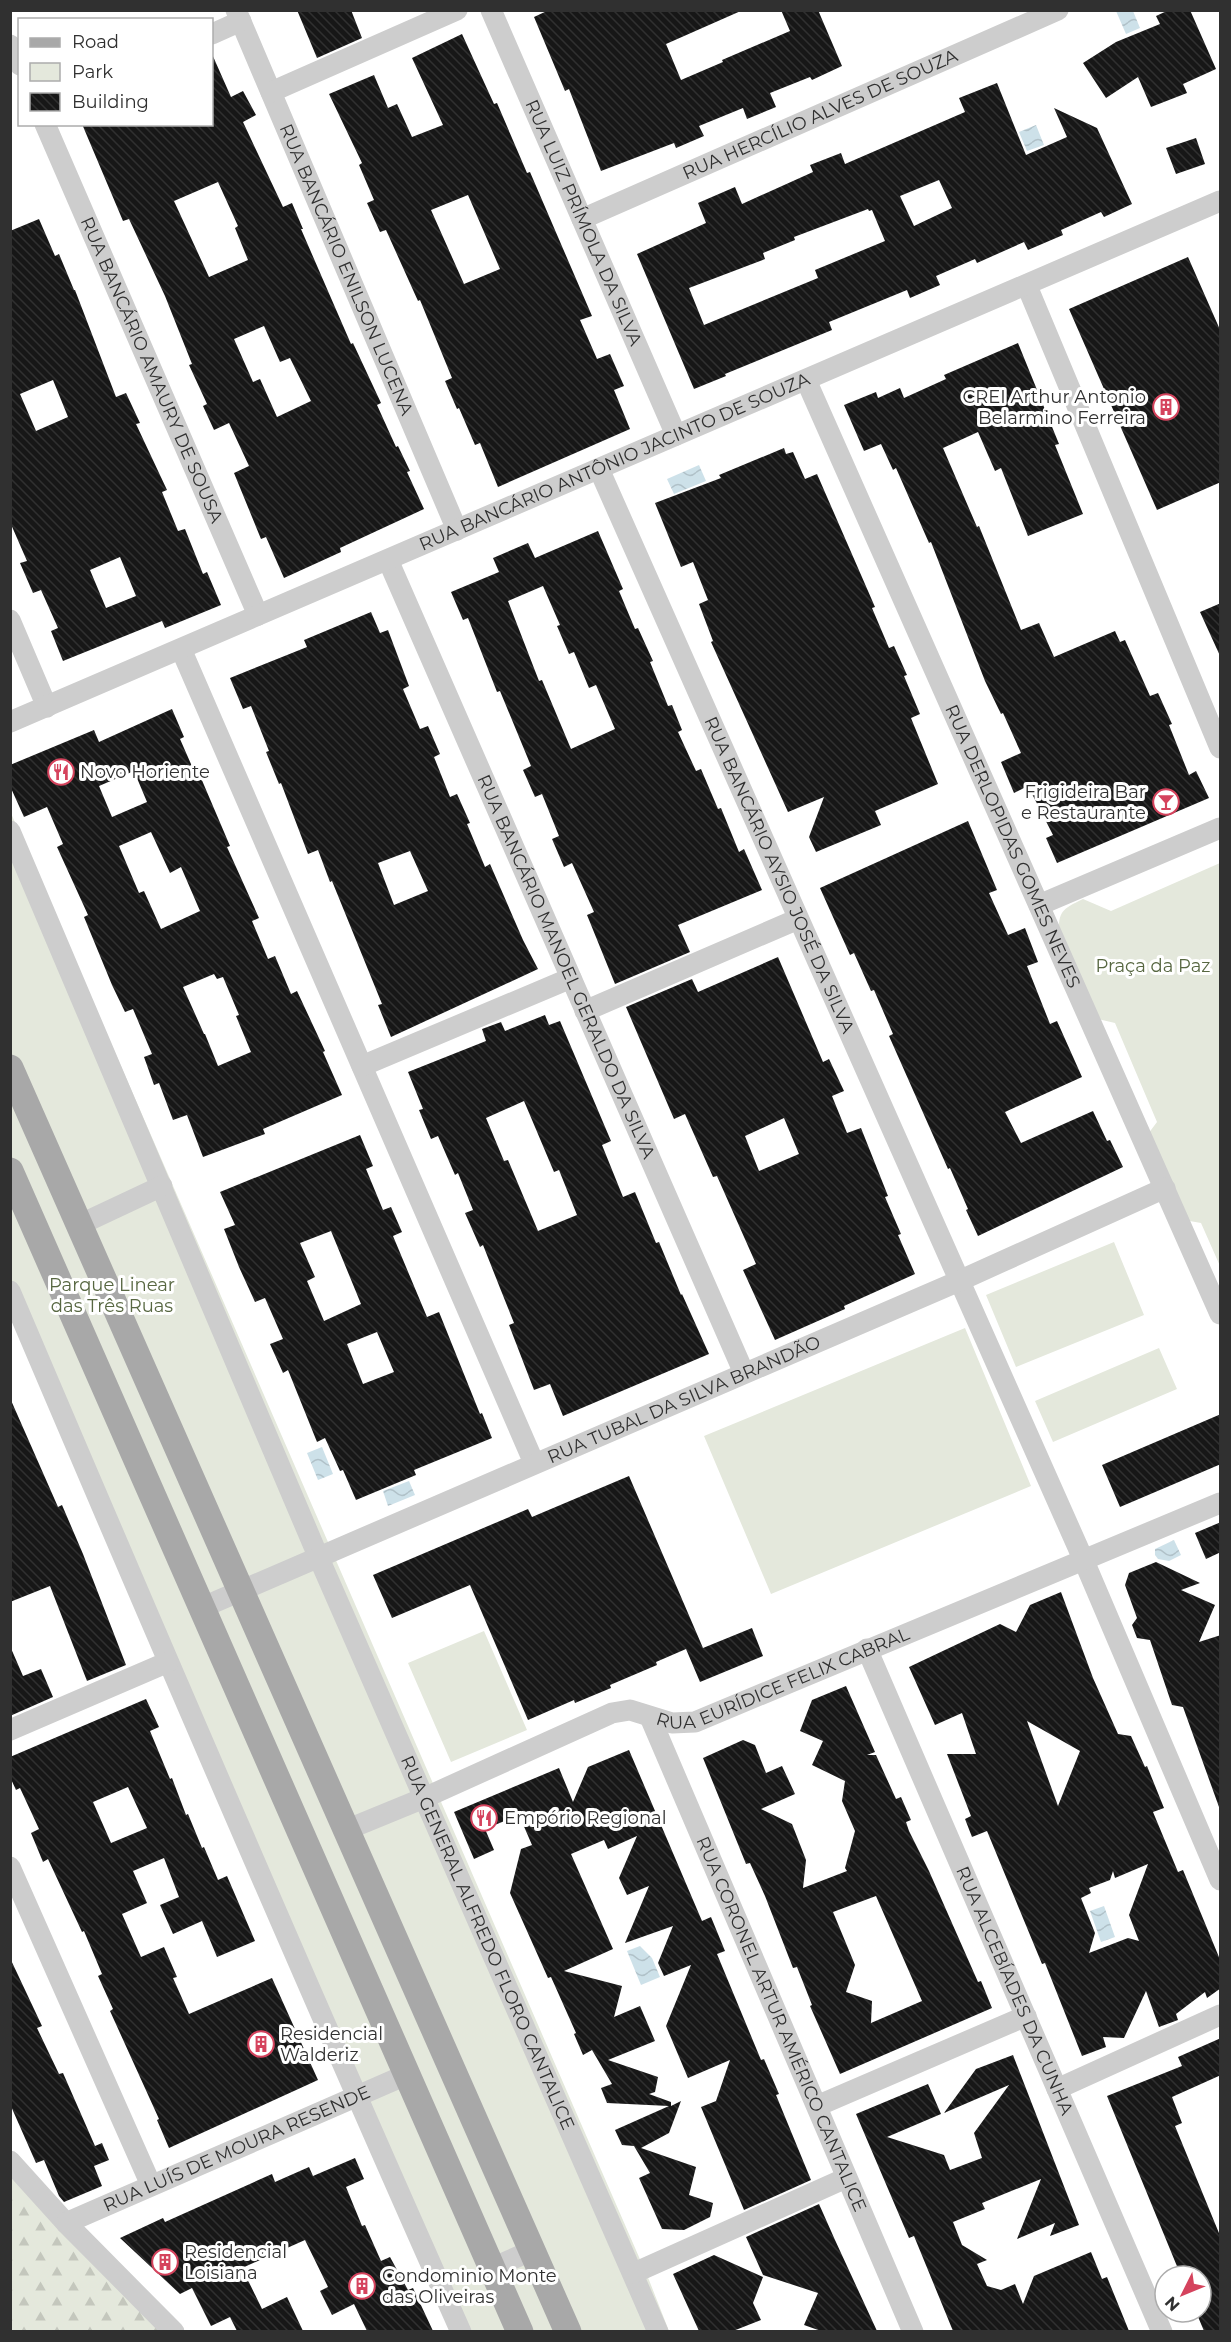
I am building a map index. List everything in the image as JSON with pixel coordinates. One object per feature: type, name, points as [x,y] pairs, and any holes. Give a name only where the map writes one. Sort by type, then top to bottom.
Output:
[{"type":"main road","points":[[10,1068],[568,2331]]},
{"type":"main road","points":[[10,1171],[17,1203],[201,1608],[520,2331]]},
{"type":"street","points":[[271,92],[457,10]]},
{"type":"street","name":"RUA LUIZ PRÍMOLA DA SILVA","points":[[491,10],[676,435]]},
{"type":"street","name":"RUA HERCÍLIO ALVES DE SOUZA","points":[[582,219],[1058,10]]},
{"type":"street","points":[[213,33],[239,16]]},
{"type":"street","name":"RUA BANCÁRIO ENILSON LUCENA","points":[[239,16],[457,530]]},
{"type":"street","points":[[10,45],[18,61]]},
{"type":"street","name":"RUA BANCÁRIO AMAURY DE SOUSA","points":[[46,126],[258,615]]},
{"type":"street","name":"RUA BANCÁRIO ANTÔNIO JACINTO DE SOUZA","points":[[10,722],[676,435],[1218,207]]},
{"type":"street","points":[[1027,286],[1221,748]]},
{"type":"street","name":"RUA DERLOPIDAS GOMES NEVES","points":[[806,380],[1221,1314]]},
{"type":"street","name":"RUA BANCÁRIO AYSIO JOSÉ DA SILVA","points":[[599,469],[1084,1561],[1221,1880]]},
{"type":"street","name":"RUA BANCÁRIO MANOEL GERALDO DA SILVA","points":[[388,560],[744,1373]]},
{"type":"street","points":[[10,620],[47,707]]},
{"type":"street","points":[[180,649],[534,1463]]},
{"type":"street","points":[[1039,905],[1221,828]]},
{"type":"street","name":"RUA GENERAL ALFREDO FLORO CANTALICE","points":[[10,831],[318,1556],[658,2331]]},
{"type":"street","points":[[585,1011],[798,919]]},
{"type":"street","points":[[362,1066],[571,978]]},
{"type":"street","points":[[79,1225],[162,1186]]},
{"type":"street","name":"RUA TUBAL DA SILVA BRANDÃO","points":[[201,1608],[959,1281],[1165,1188]]},
{"type":"street","points":[[10,1291],[356,2097],[461,2331]]},
{"type":"street","name":"RUA EURÍDICE FELIX CABRAL","points":[[346,1830],[424,1798],[612,1713],[630,1710],[672,1723],[695,1722],[1221,1503]]},
{"type":"street","name":"RUA ALCEBÍADES DA CUNHA","points":[[867,1649],[1162,2331]]},
{"type":"street","points":[[10,1730],[168,1662]]},
{"type":"street","name":"RUA CORONEL ARTUR AMÉRICO CANTALICE","points":[[650,1717],[913,2331]]},
{"type":"street","points":[[10,1867],[151,2186]]},
{"type":"street","points":[[1057,2089],[1221,2015]]},
{"type":"street","points":[[817,2106],[1026,2016]]},
{"type":"street","name":"RUA LUÍS DE MOURA RESENDE","points":[[66,2223],[408,2074]]},
{"type":"street","points":[[10,2161],[66,2223],[174,2331]]},
{"type":"street","points":[[634,2273],[846,2178]]},
{"type":"street","points":[[492,2268],[533,2250]]},
{"type":"green space","name":"Parque Linear das Três Ruas","points":[[10,811],[649,2280],[669,2331],[459,2331],[11,1316]]},
{"type":"green space","name":"Praça da Paz","points":[[1220,863],[1220,1266],[1201,1223],[1184,1220],[1148,1134],[1157,1122],[1115,1023],[1098,1019],[1059,926],[1059,920],[1069,906],[1083,899],[1111,911]]},
{"type":"green space","points":[[1114,1242],[1144,1315],[1016,1367],[986,1295]]},
{"type":"green space","points":[[965,1328],[1031,1486],[771,1594],[704,1436]]},
{"type":"green space","points":[[1159,1348],[1177,1389],[1053,1442],[1035,1401]]},
{"type":"green space","points":[[484,1631],[527,1730],[451,1762],[408,1663]]},
{"type":"green space","points":[[10,2170],[162,2331],[11,2331]]},
{"type":"water","points":[[1116,11],[1133,11],[1140,28],[1126,34]]},
{"type":"water","points":[[1036,125],[1044,145],[1027,151],[1019,132]]},
{"type":"water","points":[[699,465],[706,481],[674,494],[667,479]]},
{"type":"water","points":[[322,1447],[333,1474],[318,1480],[307,1453]]},
{"type":"water","points":[[409,1481],[415,1495],[388,1506],[383,1491]]},
{"type":"water","points":[[1174,1540],[1181,1555],[1169,1561],[1158,1559],[1155,1549]]},
{"type":"water","points":[[1104,1906],[1115,1937],[1101,1942],[1090,1911]]},
{"type":"water","points":[[640,1946],[652,1958],[660,1977],[641,1985],[627,1951]]},
{"type":"building","points":[[297,10],[351,10],[362,38],[317,58]]},
{"type":"building","points":[[549,10],[743,10],[666,44],[681,80],[790,31],[781,10],[818,10],[842,66],[812,80],[810,77],[770,93],[776,107],[747,119],[743,108],[699,126],[704,136],[676,148],[674,143],[601,171],[569,89],[565,91],[534,17]]},
{"type":"building","points":[[1169,10],[1190,10],[1216,69],[1183,84],[1187,93],[1151,107],[1138,77],[1106,98],[1083,63],[1116,42],[1160,24],[1156,16]]},
{"type":"building","points":[[462,34],[494,104],[497,103],[527,173],[530,172],[592,316],[580,320],[597,359],[610,354],[624,386],[614,390],[630,429],[498,487],[480,443],[475,445],[445,381],[452,378],[420,300],[418,301],[386,230],[380,232],[367,203],[374,200],[359,165],[362,163],[329,94],[374,75],[388,108],[397,104],[412,137],[443,125],[412,58]],"holes":[[[468,195],[500,269],[464,284],[431,210]]]},
{"type":"building","points":[[213,56],[231,97],[243,91],[256,115],[243,122],[283,207],[292,203],[351,344],[353,343],[381,403],[377,405],[410,471],[407,472],[424,509],[340,548],[341,552],[284,578],[266,537],[261,539],[234,473],[249,466],[229,423],[214,430],[203,406],[207,404],[189,365],[192,364],[165,296],[129,219],[123,221],[83,126],[213,126]],"holes":[[[218,182],[238,226],[235,228],[248,260],[209,277],[174,201]],[[264,326],[280,362],[290,358],[311,401],[277,417],[260,379],[253,382],[234,339]]]},
{"type":"building","points":[[997,83],[1026,155],[1067,137],[1054,108],[1097,128],[1132,204],[1104,217],[1101,212],[1061,230],[1063,235],[1028,250],[1024,242],[977,263],[975,259],[936,276],[940,285],[910,298],[907,290],[829,322],[832,330],[694,389],[637,254],[706,223],[698,203],[735,187],[742,204],[813,172],[810,165],[841,153],[845,164],[965,112],[959,98]],"holes":[[[939,180],[952,208],[914,226],[900,196]],[[868,209],[872,210],[885,241],[815,270],[818,278],[704,325],[689,288],[765,259],[763,253],[795,240],[794,237]]]},
{"type":"building","points":[[1196,138],[1205,164],[1176,174],[1166,148]]},
{"type":"building","points":[[39,219],[55,256],[59,254],[116,397],[126,393],[140,423],[136,424],[167,490],[162,492],[178,531],[185,529],[203,574],[207,572],[221,605],[165,628],[162,621],[63,661],[51,631],[58,628],[41,590],[33,593],[20,563],[27,561],[10,522],[10,231]],"holes":[[[53,380],[68,417],[36,431],[20,394]],[[120,557],[136,596],[106,608],[90,570]]]},
{"type":"building","name":"CREI Arthur Antonio Belarmino Ferreira","points":[[1188,257],[1221,332],[1221,482],[1157,510],[1069,309]]},
{"type":"building","points":[[1018,343],[1059,444],[1055,445],[1083,514],[1028,536],[1001,468],[995,471],[978,432],[943,448],[977,527],[979,526],[1021,630],[1039,623],[1054,657],[1115,631],[1120,642],[1125,640],[1150,696],[1158,693],[1172,724],[1169,725],[1189,775],[1196,771],[1209,798],[1057,863],[1046,838],[1053,835],[1028,786],[1014,793],[1001,762],[1021,753],[985,681],[931,542],[929,543],[896,468],[893,470],[881,444],[864,451],[844,405],[876,392],[878,398],[900,388],[904,398],[946,379],[944,375]]},
{"type":"building","points":[[784,448],[786,454],[793,452],[805,479],[817,474],[875,607],[872,608],[889,648],[894,646],[907,675],[904,676],[920,714],[911,718],[938,784],[875,811],[881,825],[816,852],[809,837],[824,797],[788,812],[711,642],[713,641],[699,604],[708,600],[693,562],[681,567],[655,503],[721,478],[719,475]]},
{"type":"building","points":[[598,531],[623,589],[619,591],[635,629],[638,628],[653,661],[650,662],[668,706],[672,705],[682,730],[678,732],[696,771],[701,769],[718,809],[721,808],[739,852],[744,849],[762,890],[678,925],[690,952],[615,984],[587,915],[594,912],[572,863],[564,867],[552,839],[559,836],[542,794],[535,797],[523,770],[531,766],[500,691],[497,692],[468,618],[463,620],[451,592],[499,572],[493,558],[528,543],[535,558]],"holes":[[[543,586],[560,625],[557,626],[569,654],[574,652],[589,688],[596,685],[615,729],[571,749],[542,680],[539,681],[508,601]]]},
{"type":"building","points":[[1221,603],[1221,658],[1200,612]]},
{"type":"building","points":[[371,612],[380,633],[388,630],[409,686],[403,689],[420,729],[428,726],[440,754],[434,757],[450,797],[457,794],[485,867],[490,864],[538,969],[391,1037],[378,1005],[382,1004],[332,881],[330,882],[318,850],[308,854],[281,783],[279,784],[266,752],[269,751],[251,706],[243,709],[230,678],[307,647],[304,640]],"holes":[[[410,851],[428,891],[394,905],[378,863]]]},
{"type":"building","points":[[172,709],[184,737],[180,739],[198,780],[201,778],[230,846],[227,847],[259,918],[252,921],[268,959],[275,956],[291,994],[297,991],[325,1051],[323,1052],[342,1095],[263,1129],[265,1134],[203,1157],[187,1115],[173,1120],[159,1083],[154,1085],[144,1057],[152,1054],[133,1009],[125,1012],[84,917],[88,915],[57,847],[63,844],[47,807],[24,817],[10,786],[10,765],[94,730],[99,742]],"holes":[[[134,771],[147,802],[112,817],[99,786]],[[151,832],[170,873],[181,867],[200,911],[161,929],[144,891],[139,893],[119,846]],[[214,974],[217,979],[223,977],[251,1052],[218,1066],[183,987]]]},
{"type":"building","points":[[968,821],[997,890],[989,893],[1008,935],[1025,928],[1038,962],[1027,966],[1050,1024],[1057,1021],[1082,1077],[1005,1112],[1021,1143],[1093,1111],[1107,1141],[1110,1140],[1123,1167],[978,1236],[950,1168],[948,1169],[889,1036],[893,1034],[874,990],[871,991],[854,953],[850,955],[820,888]]},
{"type":"building","points":[[778,957],[823,1062],[829,1059],[844,1091],[832,1096],[847,1133],[861,1128],[888,1196],[885,1197],[901,1234],[898,1235],[915,1274],[844,1306],[845,1309],[775,1340],[743,1270],[756,1264],[717,1176],[713,1177],[685,1114],[674,1119],[626,1007],[692,979],[698,992]],"holes":[[[784,1118],[799,1154],[759,1171],[745,1136]]]},
{"type":"building","points":[[545,1015],[549,1025],[560,1021],[611,1141],[602,1145],[623,1197],[635,1192],[656,1243],[659,1242],[709,1354],[563,1416],[550,1384],[534,1390],[509,1325],[514,1323],[483,1245],[480,1247],[465,1213],[473,1210],[458,1173],[455,1175],[438,1136],[431,1139],[419,1110],[423,1109],[408,1072],[486,1041],[482,1029],[501,1022],[505,1031]],"holes":[[[524,1101],[554,1172],[559,1170],[577,1215],[538,1231],[508,1160],[504,1161],[486,1118]]]},
{"type":"building","points":[[360,1135],[373,1166],[366,1169],[383,1210],[391,1207],[402,1232],[393,1236],[427,1317],[439,1312],[492,1438],[414,1470],[416,1475],[356,1500],[325,1438],[317,1442],[288,1370],[283,1373],[270,1344],[283,1339],[265,1298],[255,1302],[239,1267],[224,1229],[235,1225],[220,1192]],"holes":[[[331,1231],[361,1304],[324,1321],[307,1281],[315,1277],[300,1243]],[[377,1332],[394,1372],[363,1384],[347,1344]]]},
{"type":"building","points":[[10,1398],[58,1507],[62,1505],[126,1665],[87,1681],[50,1586],[10,1602]]},
{"type":"building","points":[[1221,1414],[1221,1464],[1120,1507],[1102,1465]]},
{"type":"building","points":[[629,1476],[703,1648],[752,1628],[763,1656],[700,1682],[686,1649],[656,1662],[657,1665],[610,1685],[611,1688],[575,1703],[574,1700],[528,1720],[470,1585],[392,1618],[373,1575],[528,1509],[532,1517]]},
{"type":"building","points":[[1221,1522],[1221,1552],[1206,1559],[1195,1533]]},
{"type":"building","points":[[1156,1562],[1200,1583],[1181,1590],[1215,1605],[1199,1642],[1221,1635],[1221,1807],[1219,1807],[1183,1707],[1172,1705],[1150,1640],[1137,1638],[1132,1625],[1137,1618],[1125,1585],[1129,1573]]},
{"type":"building","points":[[1061,1592],[1093,1678],[1118,1734],[1131,1736],[1145,1767],[1147,1766],[1164,1808],[1153,1812],[1178,1872],[1183,1870],[1221,1962],[1221,1988],[1207,1998],[1205,1992],[1176,2014],[1178,2020],[1159,2027],[1146,1991],[1124,2038],[1103,2037],[1106,2047],[1082,2056],[1045,1963],[1042,1964],[987,1831],[972,1837],[965,1819],[971,1816],[947,1754],[976,1754],[962,1713],[935,1725],[909,1667],[1000,1624],[1016,1632],[1030,1605]],"holes":[[[1027,1721],[1080,1751],[1058,1806]],[[1148,1864],[1129,1915],[1139,1941],[1128,1938],[1089,1953],[1095,1933],[1081,1898],[1091,1893],[1089,1888],[1110,1880],[1113,1871],[1115,1878]]]},
{"type":"building","points":[[10,1646],[23,1676],[41,1669],[53,1697],[10,1716]]},
{"type":"building","points":[[846,1686],[875,1752],[867,1755],[876,1755],[896,1799],[901,1797],[911,1820],[906,1822],[909,1831],[992,2008],[840,2074],[810,2006],[812,2005],[797,1967],[793,1968],[750,1863],[746,1864],[703,1758],[743,1740],[755,1745],[766,1773],[782,1766],[795,1794],[761,1809],[792,1824],[806,1860],[803,1888],[847,1871],[845,1868],[855,1831],[842,1801],[845,1781],[812,1765],[823,1741],[800,1731],[812,1700]],"holes":[[[876,1896],[922,2001],[871,2023],[872,2001],[846,1992],[855,1965],[833,1912]]]},
{"type":"building","points":[[146,1699],[159,1727],[150,1731],[186,1815],[188,1814],[218,1880],[227,1876],[255,1941],[217,1957],[202,1921],[173,1934],[160,1905],[179,1897],[164,1858],[133,1871],[147,1903],[122,1914],[141,1957],[164,1947],[177,1977],[173,1978],[189,2014],[272,1978],[318,2080],[169,2148],[157,2120],[159,2119],[110,2011],[113,2009],[98,1976],[102,1974],[84,1931],[82,1932],[48,1859],[43,1862],[31,1833],[39,1829],[20,1788],[16,1790],[10,1777],[10,1757]],"holes":[[[128,1787],[147,1828],[111,1843],[93,1802]]]},
{"type":"building","points":[[629,1750],[702,1921],[711,1917],[725,1951],[717,1954],[761,2060],[764,2059],[779,2094],[776,2095],[811,2180],[744,2210],[701,2107],[716,2101],[730,2060],[688,2078],[666,2026],[691,1965],[664,1976],[658,1963],[673,1926],[625,1943],[649,1886],[627,1895],[619,1878],[637,1836],[608,1849],[604,1840],[571,1854],[613,1949],[564,1971],[622,1986],[614,2017],[640,2006],[655,2041],[608,2060],[658,2077],[655,2092],[649,2094],[671,2102],[671,2106],[681,2101],[669,2133],[641,2148],[696,2167],[689,2195],[713,2203],[710,2217],[684,2230],[662,2229],[639,2178],[650,2173],[634,2146],[622,2145],[615,2130],[669,2106],[607,2103],[601,2088],[612,2084],[592,2050],[583,2055],[574,2034],[576,2033],[551,1977],[548,1978],[510,1893],[521,1849],[532,1845],[519,1815],[485,1829],[494,1850],[474,1859],[454,1812],[559,1768],[573,1802],[588,1767]]},
{"type":"building","points":[[10,1958],[42,2026],[37,2028],[59,2074],[63,2073],[95,2146],[102,2143],[109,2160],[94,2166],[102,2186],[64,2202],[59,2196],[44,2160],[36,2163],[10,2104]]},
{"type":"building","points":[[1221,2038],[1221,2075],[1172,2097],[1182,2123],[1175,2126],[1221,2238],[1221,2331],[1204,2331],[1201,2324],[1213,2324],[1213,2264],[1176,2264],[1107,2096],[1182,2066],[1178,2057]]},
{"type":"building","points":[[1013,2055],[1079,2225],[1050,2236],[1055,2223],[1017,2239],[1041,2179],[982,2203],[985,2209],[953,2222],[962,2245],[987,2260],[977,2264],[987,2286],[1001,2290],[1015,2284],[1023,2304],[1034,2276],[1091,2252],[1102,2279],[1107,2277],[1129,2331],[953,2331],[914,2236],[909,2238],[856,2114],[928,2084],[941,2114],[887,2137],[944,2155],[950,2170],[982,2158],[974,2133],[1009,2085],[944,2113],[976,2069]]},
{"type":"building","points":[[355,2158],[364,2179],[346,2187],[362,2226],[365,2225],[381,2261],[390,2257],[408,2290],[413,2288],[433,2331],[367,2331],[354,2304],[332,2315],[320,2291],[328,2287],[305,2240],[242,2268],[262,2309],[287,2297],[303,2331],[237,2331],[230,2317],[211,2326],[192,2288],[180,2294],[120,2238],[163,2218],[165,2222],[272,2174],[275,2182],[309,2167],[313,2176]]},
{"type":"building","points":[[819,2204],[877,2331],[821,2331],[804,2325],[818,2293],[763,2275],[746,2237]]},
{"type":"building","points":[[714,2255],[763,2277],[753,2303],[761,2320],[733,2331],[699,2331],[673,2274]]},
{"type":"place","name":"CREI Arthur Antonio Belarmino Ferreira","points":[[1166,407]]},
{"type":"place","name":"Novo Horiente","points":[[61,772]]},
{"type":"place","name":"Frigideira Bar e Restaurante","points":[[1166,802]]},
{"type":"place","name":"Empório Regional","points":[[484,1818]]},
{"type":"place","name":"Residencial Walderiz","points":[[261,2044]]},
{"type":"place","name":"Residencial Loisiana","points":[[165,2262]]},
{"type":"place","name":"Condominio Monte das Oliveiras","points":[[362,2286]]}]
